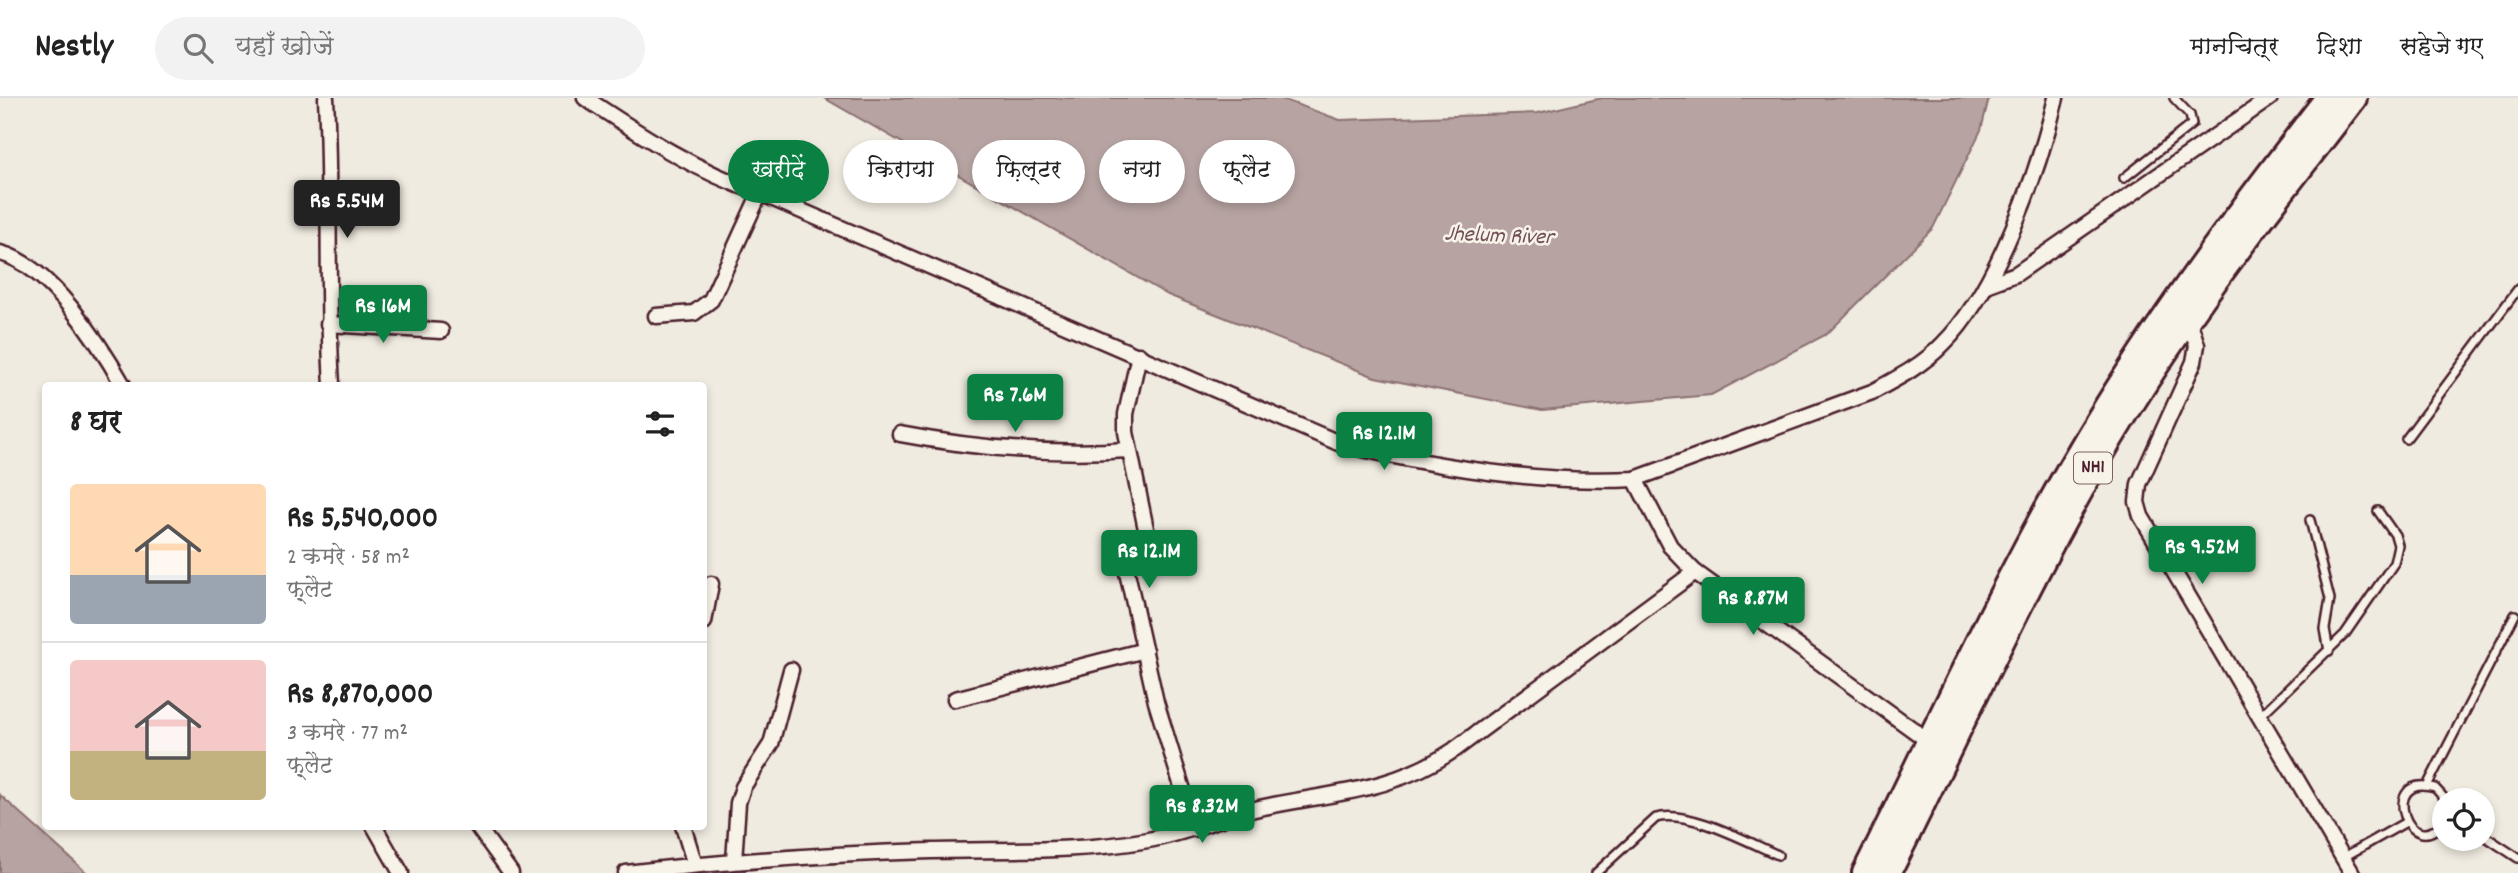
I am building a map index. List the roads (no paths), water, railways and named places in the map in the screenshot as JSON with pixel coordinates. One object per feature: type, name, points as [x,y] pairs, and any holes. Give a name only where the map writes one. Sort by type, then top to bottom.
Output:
[{"type":"highway","name":"NH1","points":[[1888,873],[2059,527],[2184,308],[2328,98]]},
{"type":"highway","name":"NH1","points":[[1865,873],[2053,498],[2106,408],[2354,98]]},
{"type":"street","points":[[326,98],[331,176],[328,324],[332,382]]},
{"type":"street","points":[[584,98],[678,159],[728,182]]},
{"type":"street","points":[[783,203],[1341,444],[1404,459],[1550,478],[1635,479],[1872,392],[1907,374],[1942,345],[1967,318],[1986,285],[2020,208],[2056,98]]},
{"type":"street","points":[[1986,285],[2016,274],[2270,98]]},
{"type":"street","points":[[656,316],[694,313],[711,300],[755,203]]},
{"type":"street","points":[[0,253],[32,271],[78,314],[121,382]]},
{"type":"street","points":[[2184,308],[2197,345],[2194,362],[2158,435],[2139,484],[2137,502],[2146,527],[2352,873]]},
{"type":"street","points":[[328,324],[441,331]]},
{"type":"street","points":[[1139,355],[1126,414],[1129,450],[1147,534],[1144,542],[1128,554],[1126,568],[1156,702],[1195,829]]},
{"type":"street","points":[[900,434],[1011,452],[1063,454],[1129,450]]},
{"type":"street","points":[[1635,479],[1670,546],[1695,572],[1930,742]]},
{"type":"street","points":[[625,873],[794,855],[1093,846],[1147,841],[1195,829],[1255,809],[1368,789],[1425,770],[1695,572]]},
{"type":"street","points":[[707,606],[711,584]]},
{"type":"street","points":[[955,699],[1144,650]]},
{"type":"street","points":[[734,861],[738,803],[743,787],[771,744],[791,670]]},
{"type":"street","points":[[376,830],[401,873]]},
{"type":"street","points":[[480,830],[511,873]]},
{"type":"street","points":[[684,830],[695,864]]},
{"type":"lane","points":[[2124,178],[2189,128],[2190,115],[2174,98]]},
{"type":"lane","points":[[2406,439],[2518,289]]},
{"type":"lane","points":[[2260,717],[2329,651],[2364,608],[2394,563],[2398,545],[2395,535],[2378,511]]},
{"type":"lane","points":[[2310,520],[2330,599],[2325,629],[2329,651]]},
{"type":"lane","points":[[2427,786],[2515,615]]},
{"type":"lane","points":[[2432,788],[2427,786],[2413,789],[2403,800],[2402,808],[2406,822],[2412,828],[2426,832],[2432,829]]},
{"type":"lane","points":[[1596,873],[1656,818],[1664,815],[1683,817],[1778,855]]},
{"type":"lane","points":[[2344,857],[2406,822]]},
{"type":"lane","points":[[2495,843],[2518,858]]},
{"type":"water","name":"Jhelum River","points":[[824,98],[1279,98],[1340,120],[1538,113],[1602,98],[1989,98],[1981,130],[1933,228],[1827,334],[1711,395],[1542,410],[1375,377],[1168,295],[1007,203],[1085,203],[1085,140],[972,140],[972,183],[958,175],[958,140],[897,140]]},
{"type":"water","points":[[0,795],[87,873],[0,873]]}]
